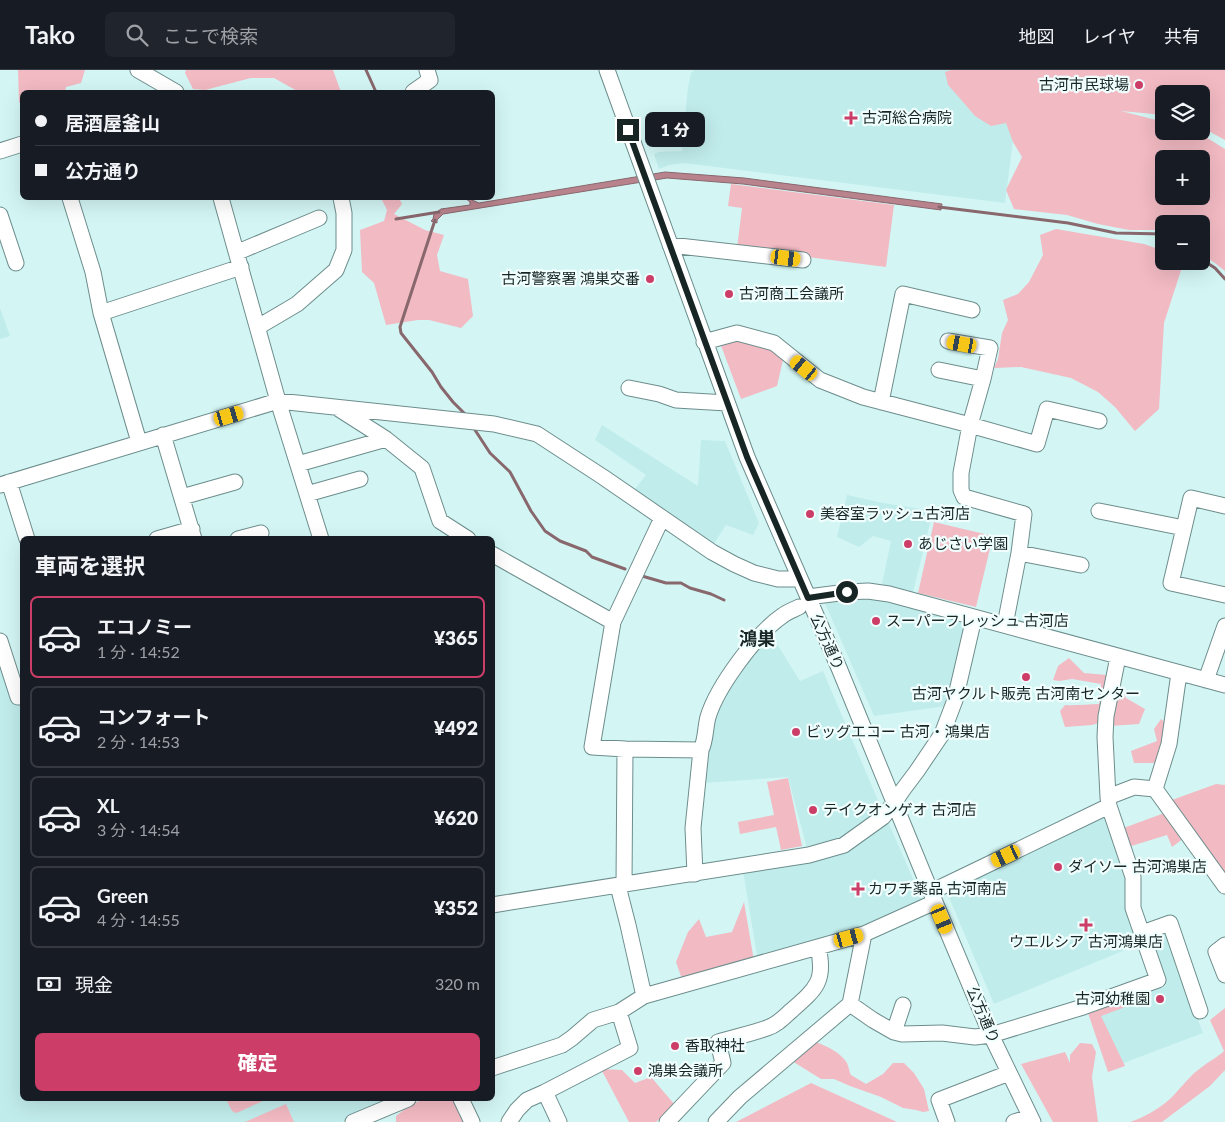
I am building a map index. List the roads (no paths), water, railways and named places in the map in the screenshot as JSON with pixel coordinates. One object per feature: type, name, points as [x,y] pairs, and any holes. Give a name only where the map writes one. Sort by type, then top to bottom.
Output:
[{"type":"street","points":[[138,70],[173,90]]},
{"type":"street","points":[[416,90],[430,80],[427,70]]},
{"type":"street","name":"公方通り","points":[[612,72],[704,342],[747,457],[799,578],[803,602],[839,668],[991,1035],[1032,1119]]},
{"type":"street","points":[[0,151],[20,145]]},
{"type":"street","points":[[71,200],[93,272],[101,313],[139,442]]},
{"type":"street","points":[[223,200],[278,401],[320,536]]},
{"type":"street","points":[[258,327],[297,304],[336,270],[344,250],[344,213],[341,200]]},
{"type":"street","points":[[0,215],[16,263]]},
{"type":"street","points":[[101,313],[239,260],[319,218]]},
{"type":"street","points":[[670,245],[803,260]]},
{"type":"street","points":[[881,402],[903,294],[972,310]]},
{"type":"street","points":[[704,342],[737,333],[774,343],[820,380],[863,397],[1037,444],[1047,409],[1099,421]]},
{"type":"street","points":[[948,341],[990,348],[970,425],[960,490],[964,497],[1024,514],[1004,625]]},
{"type":"street","points":[[939,370],[983,379]]},
{"type":"street","points":[[630,388],[659,394],[676,400],[727,403]]},
{"type":"street","points":[[26,536],[5,484],[278,401],[494,424],[537,434],[712,552],[754,572],[778,579],[799,578]]},
{"type":"street","points":[[336,407],[386,440],[422,468],[440,521],[463,536]]},
{"type":"street","points":[[163,435],[193,534],[179,536]]},
{"type":"street","points":[[298,464],[386,440]]},
{"type":"street","points":[[307,494],[360,479]]},
{"type":"street","points":[[182,497],[235,482]]},
{"type":"street","points":[[1225,506],[1191,498],[1171,583],[1225,595]]},
{"type":"street","points":[[1099,511],[1184,528]]},
{"type":"street","points":[[662,518],[613,622],[592,748],[700,750]]},
{"type":"street","points":[[250,536],[261,533]]},
{"type":"street","points":[[1018,553],[1080,565]]},
{"type":"street","points":[[495,556],[613,622]]},
{"type":"street","points":[[695,874],[693,828],[700,750],[703,746],[708,717],[716,698],[729,676],[762,633],[803,602],[847,592],[868,591],[889,594],[1225,685]]},
{"type":"street","points":[[495,905],[809,856],[844,845],[882,817],[894,803],[942,734],[955,700],[974,618]]},
{"type":"street","points":[[1206,680],[1225,626]]},
{"type":"street","points":[[0,642],[18,698],[20,698]]},
{"type":"street","points":[[850,1004],[894,1032],[902,1034],[942,1033],[974,1037],[991,1035],[1083,1007],[1158,980],[1133,908],[1133,876],[1109,802],[1105,737],[1106,716],[1118,656]]},
{"type":"street","points":[[1155,789],[1169,744],[1179,673]]},
{"type":"street","points":[[624,749],[621,885],[644,996]]},
{"type":"street","points":[[495,1067],[562,1044],[593,1020],[619,1012],[644,996],[864,934],[1134,787],[1155,789],[1225,886]]},
{"type":"street","points":[[1142,932],[1170,923],[1200,1010]]},
{"type":"street","points":[[717,1122],[740,1097],[850,1004],[864,934]]},
{"type":"street","points":[[1225,945],[1216,952],[1225,974]]},
{"type":"street","points":[[667,1122],[723,1062],[718,1042],[768,1028],[777,1023],[810,995],[816,987],[820,975],[822,961],[818,947]]},
{"type":"street","points":[[894,1032],[903,1005]]},
{"type":"street","points":[[509,1122],[527,1100],[630,1048],[619,1012]]},
{"type":"street","points":[[947,1122],[939,1100],[1009,1073]]},
{"type":"street","points":[[545,1092],[559,1122]]},
{"type":"street","points":[[353,1122],[403,1101]]},
{"type":"street","points":[[462,1101],[472,1122]]},
{"type":"street","points":[[1014,1122],[1032,1119]]},
{"type":"waterway","points":[[366,70],[375,90]]},
{"type":"waterway","points":[[939,207],[1068,223],[1116,233],[1155,234]]},
{"type":"waterway","points":[[396,219],[439,212]]},
{"type":"waterway","points":[[435,220],[400,327],[401,333],[432,372],[441,387],[465,414]]},
{"type":"waterway","points":[[1210,265],[1225,279]]},
{"type":"waterway","points":[[475,430],[490,453],[510,472],[531,511],[545,531],[560,541],[586,551],[592,557],[625,569]]},
{"type":"waterway","points":[[642,576],[666,583],[681,583],[724,600]]},
{"type":"place","name":"古河市民球場","points":[[1139,85]]},
{"type":"place","name":"古河総合病院","points":[[851,118]]},
{"type":"place","name":"古河警察署 鴻巣交番","points":[[650,279]]},
{"type":"place","name":"古河商工会議所","points":[[729,294]]},
{"type":"place","name":"美容室ラッシュ古河店","points":[[810,514]]},
{"type":"place","name":"あじさい学園","points":[[908,544]]},
{"type":"place","name":"スーパーフレッシュ 古河店","points":[[876,621]]},
{"type":"place","name":"古河ヤクルト販売 古河南センター","points":[[1026,677]]},
{"type":"place","name":"ビッグエコー 古河・鴻巣店","points":[[796,732]]},
{"type":"place","name":"テイクオンゲオ 古河店","points":[[813,810]]},
{"type":"place","name":"ダイソー 古河鴻巣店","points":[[1058,867]]},
{"type":"place","name":"カワチ薬品 古河南店","points":[[858,889]]},
{"type":"place","name":"ウエルシア 古河鴻巣店","points":[[1086,925]]},
{"type":"place","name":"古河幼稚園","points":[[1160,999]]},
{"type":"place","name":"香取神社","points":[[675,1046]]},
{"type":"place","name":"鴻巣会議所","points":[[638,1071]]},
{"type":"district","name":"鴻巣","points":[[757,639]]}]
